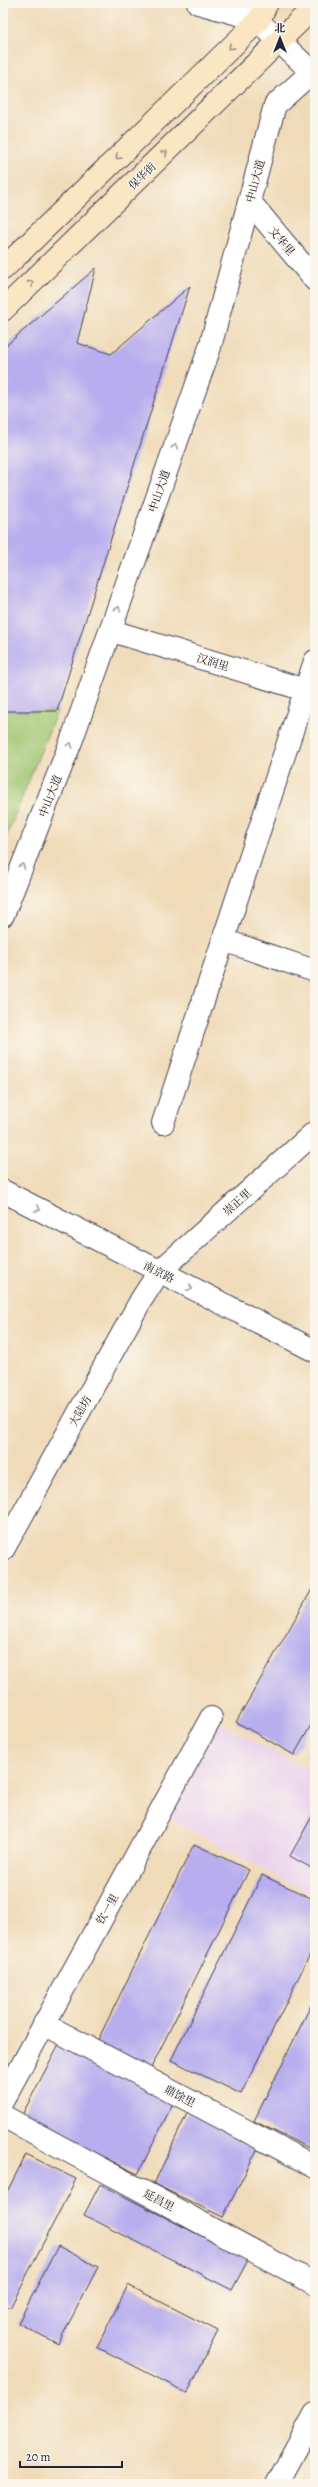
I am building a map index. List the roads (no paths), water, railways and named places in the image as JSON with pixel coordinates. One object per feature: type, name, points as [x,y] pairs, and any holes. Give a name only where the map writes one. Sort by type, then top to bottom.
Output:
[{"type":"main road","points":[[280,41],[315,6]]},
{"type":"main road","points":[[3,269],[263,11]]},
{"type":"main road","name":"保华街","points":[[3,310],[280,41]]},
{"type":"street","points":[[198,3],[263,11]]},
{"type":"street","points":[[239,3],[263,11],[280,41],[314,74]]},
{"type":"street","name":"中山大道","points":[[3,915],[72,739],[210,346],[275,105],[314,74]]},
{"type":"street","name":"文华里","points":[[250,202],[315,280]]},
{"type":"street","name":"汉润里","points":[[112,631],[310,691]]},
{"type":"street","points":[[163,1123],[223,940],[310,691],[315,661]]},
{"type":"street","points":[[223,940],[315,971]]},
{"type":"street","name":"崇正里","points":[[159,1272],[315,1132]]},
{"type":"street","name":"南京路","points":[[3,1191],[315,1351]]},
{"type":"street","name":"大陆坊","points":[[3,1550],[141,1300],[159,1272]]},
{"type":"street","name":"钦一里","points":[[3,2100],[211,1718]]},
{"type":"street","name":"鼎馀里","points":[[44,2024],[315,2167]]},
{"type":"street","name":"延昌里","points":[[3,2116],[315,2284]]},
{"type":"street","points":[[277,2484],[315,2414]]}]
